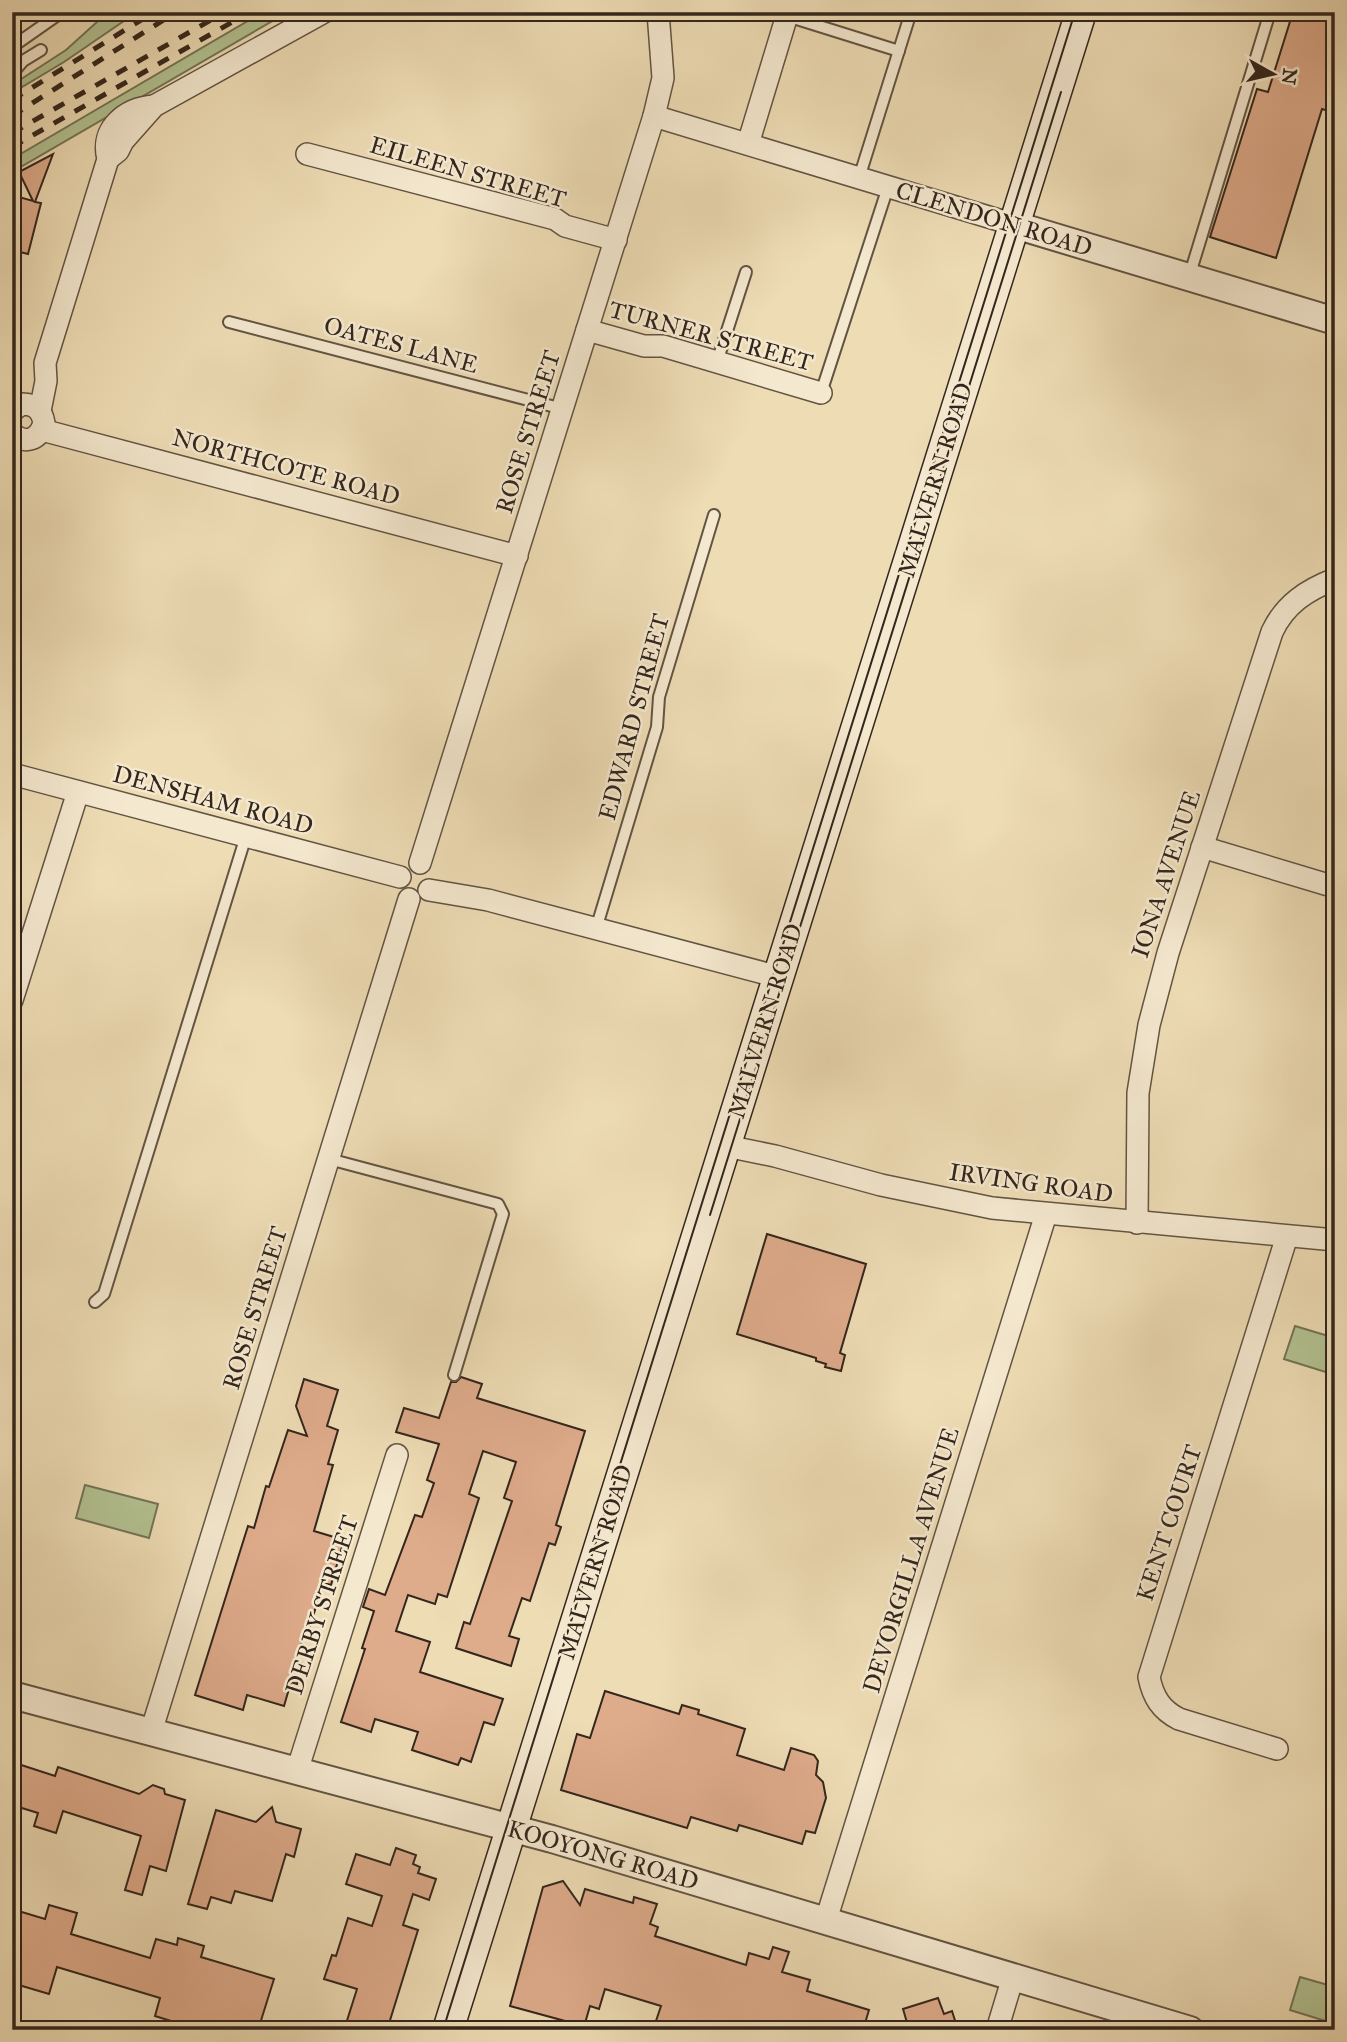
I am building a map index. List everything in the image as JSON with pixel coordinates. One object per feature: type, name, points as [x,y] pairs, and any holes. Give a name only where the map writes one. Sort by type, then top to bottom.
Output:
[{"type":"main road","name":"MALVERN ROAD","points":[[448,2030],[1081,12]]},
{"type":"street","points":[[12,433],[26,440],[38,435],[29,414],[34,378],[45,363],[108,159],[118,151],[124,127],[139,107],[154,106],[324,12]]},
{"type":"street","name":"ROSE STREET","points":[[421,863],[654,116],[663,78],[658,12]]},
{"type":"street","points":[[748,144],[788,14]]},
{"type":"street","name":"CLENDON ROAD","points":[[654,116],[1335,321]]},
{"type":"street","name":"EILEEN STREET","points":[[307,154],[555,219],[565,226],[615,240]]},
{"type":"street","name":"TURNER STREET","points":[[587,330],[644,346],[663,346],[821,393]]},
{"type":"street","name":"NORTHCOTE ROAD","points":[[29,414],[517,556]]},
{"type":"street","name":"IONA AVENUE","points":[[1137,1223],[1138,1093],[1149,1025],[1168,953],[1266,648],[1278,619],[1305,593],[1335,579]]},
{"type":"street","name":"DENSHAM ROAD","points":[[12,774],[400,877]]},
{"type":"street","points":[[12,1000],[78,792]]},
{"type":"street","points":[[1202,847],[1335,887]]},
{"type":"street","points":[[421,863],[430,873],[429,890],[424,897],[410,899],[400,890],[400,877],[407,865],[421,863]]},
{"type":"street","points":[[429,890],[488,900],[779,977]]},
{"type":"street","name":"ROSE STREET","points":[[151,1732],[410,899]]},
{"type":"street","name":"IRVING ROAD","points":[[726,1146],[940,1198],[1046,1214],[1335,1240]]},
{"type":"street","name":"DEVORGILLA AVENUE","points":[[826,1920],[1046,1214]]},
{"type":"street","name":"KENT COURT","points":[[1277,1749],[1167,1713],[1155,1697],[1149,1677],[1287,1236]]},
{"type":"street","name":"DERBY STREET","points":[[297,1771],[397,1455]]},
{"type":"street","name":"KOOYONG ROAD","points":[[12,1695],[512,1828],[1189,2030]]},
{"type":"street","points":[[997,2030],[1013,1977]]},
{"type":"lane","points":[[23,61],[13,46],[62,12]]},
{"type":"lane","points":[[859,178],[911,12]]},
{"type":"lane","points":[[1189,277],[1270,12]]},
{"type":"lane","points":[[788,14],[899,51]]},
{"type":"lane","points":[[12,74],[23,61],[41,50]]},
{"type":"lane","points":[[821,393],[888,187]]},
{"type":"lane","points":[[717,362],[746,272]]},
{"type":"lane","name":"OATES LANE","points":[[229,321],[563,409]]},
{"type":"lane","name":"EDWARD STREET","points":[[596,929],[657,727],[659,697],[714,515]]},
{"type":"lane","points":[[95,1302],[103,1294],[246,836]]},
{"type":"lane","points":[[328,1159],[498,1204],[503,1214],[454,1375]]},
{"type":"green space","points":[[108,12],[137,12],[64,62],[12,93],[12,85],[66,50]]},
{"type":"green space","points":[[263,12],[288,12],[12,172],[12,159]]},
{"type":"green space","points":[[1295,1326],[1335,1338],[1335,1375],[1284,1359]]},
{"type":"green space","points":[[85,1485],[158,1504],[149,1538],[76,1518]]},
{"type":"green space","points":[[1300,1977],[1335,1987],[1335,2024],[1290,2010]]},
{"type":"building","points":[[1293,12],[1335,12],[1335,113],[1322,109],[1276,258],[1210,237],[1257,89],[1268,92]]},
{"type":"building","points":[[53,154],[35,202],[41,203],[28,254],[12,250],[12,195],[33,201],[19,172]]},
{"type":"building","points":[[767,1234],[866,1264],[840,1353],[845,1355],[841,1371],[825,1367],[826,1364],[816,1361],[816,1358],[737,1334]]},
{"type":"building","points":[[461,1377],[482,1384],[477,1398],[585,1431],[556,1525],[561,1527],[555,1545],[549,1543],[530,1601],[522,1598],[509,1636],[519,1639],[511,1666],[456,1648],[464,1622],[470,1624],[512,1501],[504,1498],[516,1462],[483,1451],[469,1494],[479,1498],[447,1597],[438,1594],[435,1604],[408,1595],[396,1631],[430,1642],[420,1672],[503,1699],[494,1725],[484,1722],[471,1762],[461,1758],[458,1765],[412,1750],[418,1732],[375,1719],[371,1732],[341,1722],[365,1649],[362,1648],[374,1611],[363,1607],[369,1589],[385,1595],[415,1515],[422,1517],[434,1483],[427,1480],[439,1444],[396,1432],[404,1408],[439,1418],[451,1382],[456,1382]]},
{"type":"building","points":[[304,1379],[338,1390],[327,1426],[338,1430],[328,1464],[333,1465],[314,1531],[344,1540],[331,1585],[323,1583],[309,1630],[306,1629],[296,1662],[303,1664],[297,1684],[291,1682],[284,1706],[247,1695],[243,1710],[195,1695],[248,1526],[254,1528],[266,1486],[269,1487],[288,1430],[307,1436],[296,1406]]},
{"type":"building","points":[[605,1691],[679,1714],[682,1705],[699,1710],[698,1714],[745,1729],[737,1755],[784,1770],[791,1748],[814,1755],[818,1761],[816,1775],[823,1782],[826,1798],[815,1833],[806,1831],[802,1844],[739,1825],[737,1831],[691,1817],[687,1828],[561,1790],[577,1734],[590,1738]]},
{"type":"building","points":[[12,1762],[55,1776],[58,1767],[139,1794],[153,1785],[164,1789],[165,1794],[185,1800],[166,1871],[150,1866],[142,1895],[125,1890],[141,1836],[63,1811],[56,1833],[34,1826],[38,1813],[12,1805]]},
{"type":"building","points":[[272,1807],[276,1822],[301,1829],[294,1857],[286,1854],[272,1901],[235,1891],[231,1903],[211,1897],[207,1909],[188,1904],[216,1810],[256,1822]]},
{"type":"building","points":[[396,1848],[416,1855],[413,1864],[420,1867],[418,1873],[436,1879],[429,1900],[413,1894],[403,1925],[418,1930],[387,2030],[344,2030],[357,1989],[324,1979],[332,1955],[336,1956],[348,1918],[372,1926],[382,1896],[346,1884],[356,1854],[390,1865]]},
{"type":"building","points":[[563,1881],[580,1905],[585,1889],[633,1903],[634,1897],[657,1904],[650,1924],[658,1927],[655,1936],[746,1965],[749,1953],[769,1959],[773,1947],[789,1952],[782,1972],[810,1980],[807,1991],[869,2010],[863,2030],[653,2030],[661,2006],[605,1989],[599,2009],[590,2006],[583,2030],[563,2026],[565,2021],[510,2006],[543,1887]]},
{"type":"building","points":[[49,1905],[77,1913],[71,1934],[150,1958],[156,1939],[177,1945],[178,1938],[204,1946],[201,1957],[274,1979],[258,2030],[200,2030],[155,2016],[160,1998],[57,1967],[49,1994],[12,1983],[12,1909],[45,1919]]},
{"type":"building","points":[[938,1998],[944,2014],[952,2011],[958,2030],[907,2030],[903,2009]]},
{"type":"tram line","points":[[443,2030],[1075,12]]},
{"type":"tram line","points":[[710,1215],[1061,92]]},
{"type":"railway","points":[[12,100],[154,12]]},
{"type":"railway","points":[[12,116],[176,12]]},
{"type":"railway","points":[[12,133],[225,12]]},
{"type":"railway","points":[[12,147],[250,12]]}]
